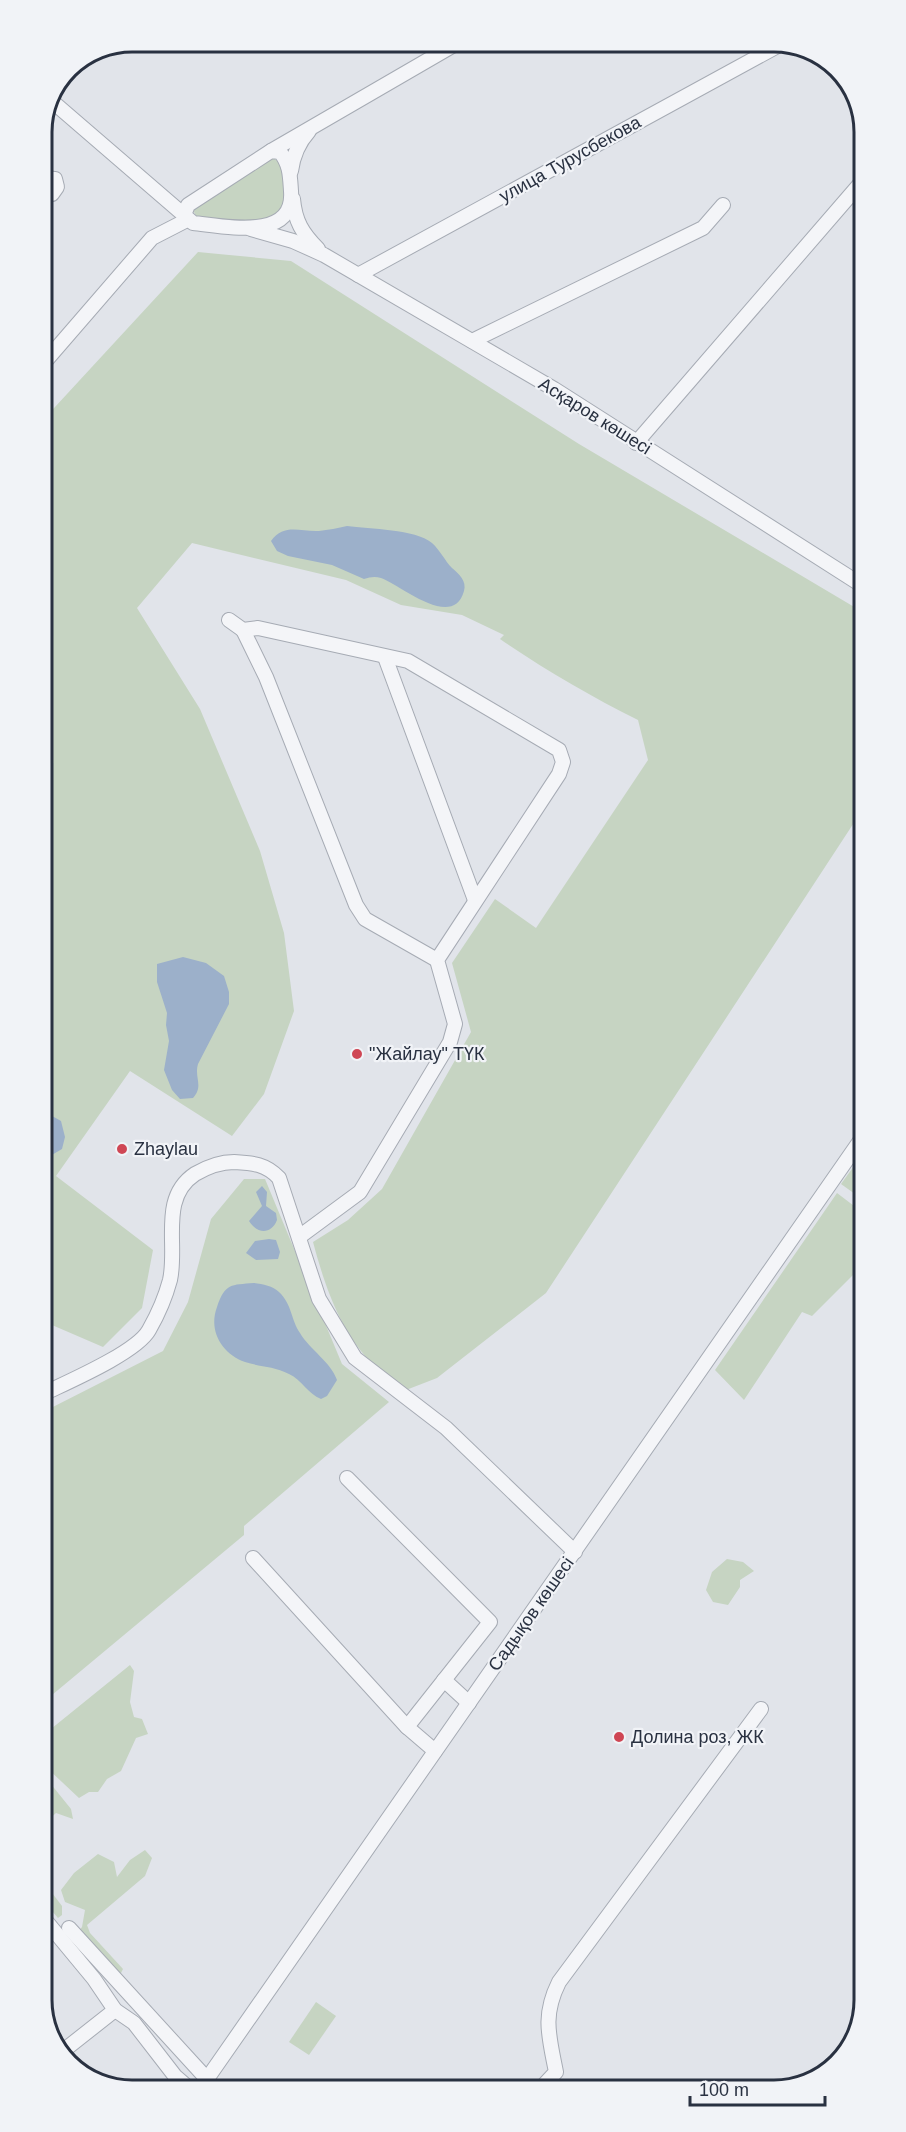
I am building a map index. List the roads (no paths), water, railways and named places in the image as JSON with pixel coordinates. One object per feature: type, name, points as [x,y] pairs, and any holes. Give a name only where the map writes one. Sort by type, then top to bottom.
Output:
[{"type":"street","points":[[53,352],[152,238],[186,217],[188,205],[271,151],[440,53]]},
{"type":"street","name":"улица Турусбекова","points":[[358,275],[765,53]]},
{"type":"street","points":[[58,105],[194,224],[251,229],[293,241],[324,255]]},
{"type":"street","points":[[251,229],[269,226],[285,215],[292,199],[290,178],[293,159],[302,139],[312,128]]},
{"type":"street","points":[[271,151],[280,152],[288,161],[295,217],[304,235],[324,255]]},
{"type":"street","points":[[53,179],[57,187],[53,193]]},
{"type":"street","points":[[636,443],[854,192]]},
{"type":"street","points":[[472,341],[703,228],[723,205]]},
{"type":"street","name":"Асқаров көшесі","points":[[324,255],[554,389],[636,443],[854,578]]},
{"type":"street","points":[[229,620],[243,630],[266,677],[356,905],[365,919],[436,960],[456,1024],[450,1042],[360,1192],[299,1237]]},
{"type":"street","points":[[243,630],[258,628],[408,661],[559,750],[563,762],[560,774],[436,960]]},
{"type":"street","points":[[385,657],[475,900]]},
{"type":"street","name":"Садықов көшесі","points":[[206,2079],[854,1150]]},
{"type":"street","points":[[53,1389],[130,1350],[149,1330],[170,1281],[171,1227],[176,1198],[186,1180],[224,1162],[260,1164],[271,1169],[279,1178],[319,1299],[355,1358],[446,1428],[575,1552]]},
{"type":"street","points":[[346,1478],[490,1622],[407,1727]]},
{"type":"street","points":[[253,1558],[407,1727],[435,1751]]},
{"type":"street","points":[[444,1680],[469,1703]]},
{"type":"street","points":[[549,2080],[556,2072],[547,2023],[549,2007],[559,1982],[760,1709]]},
{"type":"street","points":[[69,1928],[199,2079]]},
{"type":"street","points":[[53,1929],[94,1979],[115,2010],[134,2023],[179,2079]]},
{"type":"street","points":[[68,2047],[115,2010]]},
{"type":"water","points":[[347,526],[404,532],[432,543],[463,581],[465,587],[458,602],[449,607],[425,602],[381,578],[364,579],[332,565],[288,556],[277,551],[271,541],[276,535],[287,530],[319,531]]},
{"type":"water","points":[[183,957],[206,963],[224,976],[229,992],[229,1004],[198,1064],[196,1094],[193,1098],[180,1099],[172,1090],[164,1070],[169,1041],[166,1025],[167,1013],[157,982],[157,964]]},
{"type":"water","points":[[53,1116],[61,1121],[65,1137],[62,1149],[53,1154]]},
{"type":"water","points":[[262,1186],[267,1192],[266,1206],[276,1213],[277,1220],[271,1228],[264,1231],[256,1228],[249,1221],[262,1206],[256,1192]]},
{"type":"water","points":[[276,1240],[280,1252],[278,1259],[256,1260],[246,1253],[255,1241]]},
{"type":"water","points":[[254,1283],[277,1290],[289,1307],[300,1333],[334,1374],[337,1380],[327,1396],[321,1399],[316,1397],[294,1377],[283,1371],[251,1364],[237,1358],[219,1340],[214,1325],[217,1307],[223,1293],[234,1285]]},
{"type":"place","name":"\"Жайлау\" ТҮК","points":[[357,1054]]},
{"type":"place","name":"Zhaylau","points":[[122,1149]]},
{"type":"place","name":"Долина роз, ЖК","points":[[619,1737]]}]
